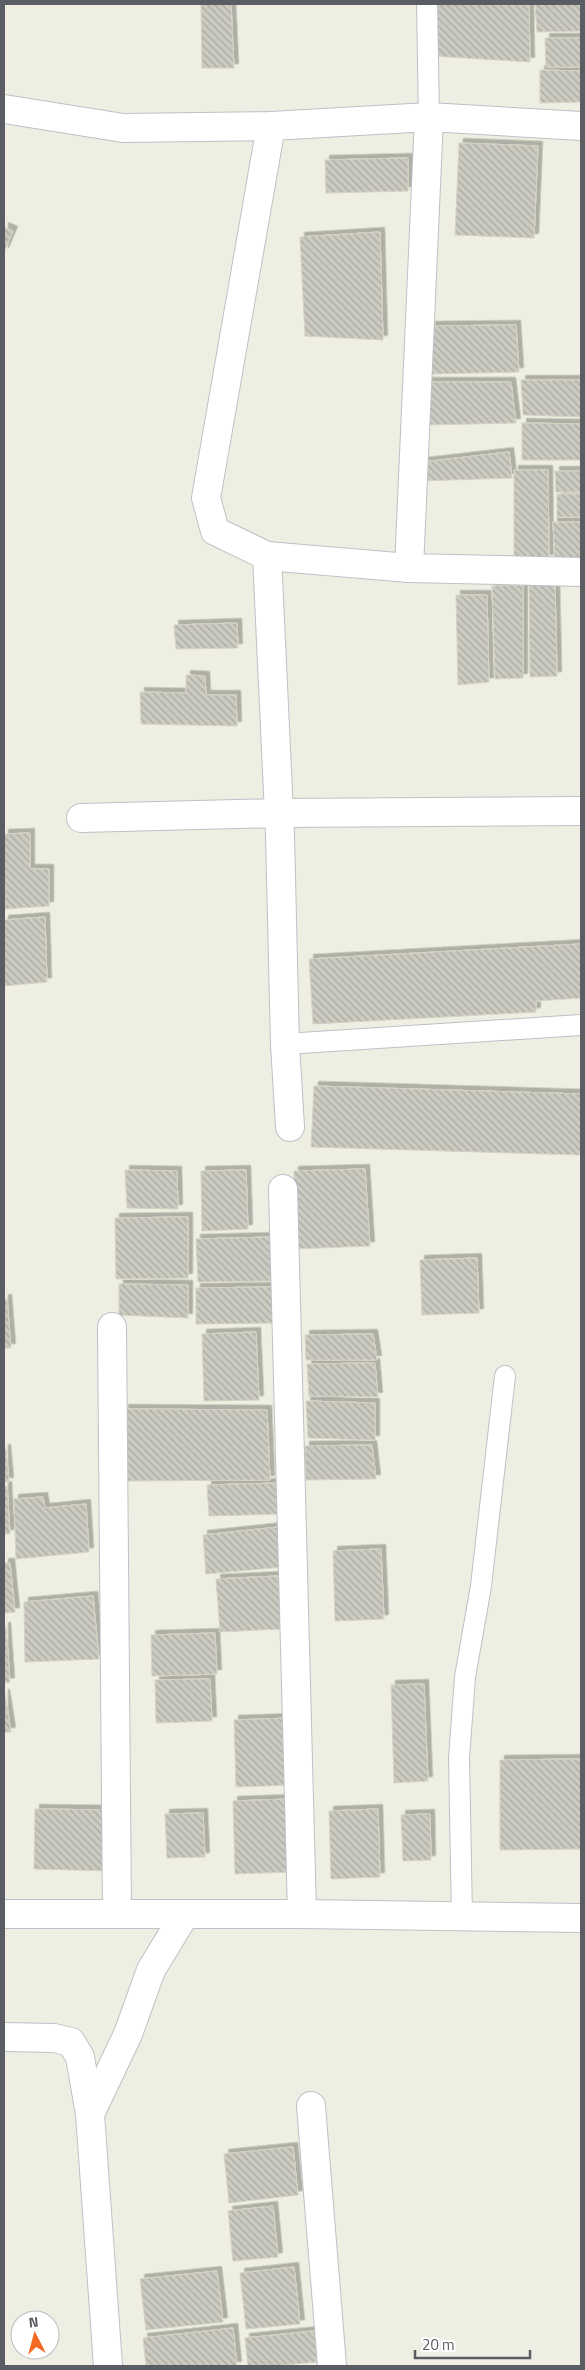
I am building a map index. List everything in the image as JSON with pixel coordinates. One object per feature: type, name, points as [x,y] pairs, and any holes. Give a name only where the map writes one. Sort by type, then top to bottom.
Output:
[{"type":"street","points":[[4,109],[123,128],[271,126],[429,117],[581,126]]},
{"type":"street","points":[[409,568],[429,117]]},
{"type":"street","points":[[271,126],[206,498],[215,531],[267,556],[409,568],[581,572]]},
{"type":"street","points":[[267,556],[279,813],[285,1044],[290,1127]]},
{"type":"street","points":[[81,818],[279,813],[581,811]]},
{"type":"street","points":[[283,1189],[302,1914]]},
{"type":"street","points":[[112,1327],[117,1913]]},
{"type":"street","points":[[4,1914],[302,1914],[581,1918]]},
{"type":"street","points":[[90,2114],[128,2034],[151,1970],[185,1914]]},
{"type":"street","points":[[4,2037],[54,2038],[71,2042],[80,2057],[90,2114],[108,2366]]},
{"type":"street","points":[[311,2106],[332,2366]]},
{"type":"lane","points":[[427,4],[429,117]]},
{"type":"lane","points":[[285,1044],[581,1026]]},
{"type":"lane","points":[[462,1917],[459,1758],[465,1678],[481,1586],[505,1376]]},
{"type":"building","points":[[201,4],[231,4],[234,68],[202,68]]},
{"type":"building","points":[[435,4],[529,5],[530,62],[432,56]]},
{"type":"building","points":[[535,4],[581,4],[581,31],[537,32]]},
{"type":"building","points":[[545,38],[581,38],[581,67],[546,67]]},
{"type":"building","points":[[540,70],[581,71],[581,102],[540,103]]},
{"type":"building","points":[[459,143],[538,146],[534,238],[455,235]]},
{"type":"building","points":[[408,158],[408,191],[326,193],[325,160]]},
{"type":"building","points":[[4,227],[13,231],[4,252]]},
{"type":"building","points":[[380,232],[383,340],[305,336],[300,237]]},
{"type":"building","points":[[516,325],[519,372],[431,374],[431,326]]},
{"type":"building","points":[[521,380],[581,380],[581,417],[523,415]]},
{"type":"building","points":[[423,382],[511,382],[516,423],[424,425]]},
{"type":"building","points":[[522,423],[581,424],[581,460],[522,460]]},
{"type":"building","points":[[509,452],[512,478],[420,481],[423,462]]},
{"type":"building","points":[[514,470],[548,470],[549,559],[514,558]]},
{"type":"building","points":[[555,471],[581,471],[581,492],[556,492]]},
{"type":"building","points":[[557,494],[581,494],[581,517],[557,517]]},
{"type":"building","points":[[553,522],[581,522],[581,562],[555,561]]},
{"type":"building","points":[[529,584],[555,584],[557,676],[530,677]]},
{"type":"building","points":[[523,585],[523,678],[495,679],[492,586]]},
{"type":"building","points":[[456,595],[487,595],[489,682],[458,685]]},
{"type":"building","points":[[237,623],[238,648],[176,649],[174,625]]},
{"type":"building","points":[[186,675],[205,676],[206,695],[236,695],[237,726],[141,724],[140,692],[186,693]]},
{"type":"building","points":[[30,833],[30,869],[49,869],[49,906],[5,909],[4,834]]},
{"type":"building","points":[[45,917],[47,982],[4,986],[4,920]]},
{"type":"building","points":[[581,944],[581,998],[536,1001],[536,1012],[313,1024],[309,959]]},
{"type":"building","points":[[314,1086],[581,1094],[581,1155],[311,1147]]},
{"type":"building","points":[[365,1169],[370,1246],[295,1249],[294,1171]]},
{"type":"building","points":[[125,1170],[177,1171],[178,1209],[127,1208]]},
{"type":"building","points":[[246,1170],[248,1229],[202,1231],[201,1171]]},
{"type":"building","points":[[188,1217],[188,1278],[116,1279],[115,1218]]},
{"type":"building","points":[[271,1237],[272,1281],[198,1282],[196,1239]]},
{"type":"building","points":[[477,1258],[479,1313],[422,1315],[420,1260]]},
{"type":"building","points":[[119,1284],[188,1285],[188,1318],[119,1315]]},
{"type":"building","points":[[272,1287],[275,1323],[196,1324],[196,1288]]},
{"type":"building","points":[[4,1299],[7,1299],[11,1348],[4,1348]]},
{"type":"building","points":[[256,1332],[259,1400],[204,1401],[202,1334]]},
{"type":"building","points":[[373,1334],[377,1360],[306,1360],[305,1335]]},
{"type":"building","points":[[375,1363],[378,1397],[309,1396],[307,1364]]},
{"type":"building","points":[[306,1401],[375,1403],[375,1440],[308,1438]]},
{"type":"building","points":[[124,1409],[267,1410],[270,1480],[126,1481]]},
{"type":"building","points":[[372,1445],[376,1479],[306,1480],[305,1446]]},
{"type":"building","points":[[4,1449],[6,1449],[9,1482],[4,1482]]},
{"type":"building","points":[[280,1483],[281,1514],[209,1516],[207,1485]]},
{"type":"building","points":[[4,1486],[7,1486],[10,1534],[4,1534]]},
{"type":"building","points":[[43,1497],[45,1508],[86,1504],[89,1552],[16,1559],[14,1499]]},
{"type":"building","points":[[279,1527],[283,1567],[206,1574],[203,1535]]},
{"type":"building","points":[[381,1549],[384,1619],[335,1621],[333,1551]]},
{"type":"building","points":[[4,1563],[10,1563],[15,1612],[4,1613]]},
{"type":"building","points":[[278,1576],[281,1629],[220,1632],[216,1579]]},
{"type":"building","points":[[93,1596],[99,1659],[25,1662],[24,1602]]},
{"type":"building","points":[[4,1627],[6,1627],[10,1682],[4,1683]]},
{"type":"building","points":[[215,1633],[217,1674],[152,1676],[151,1635]]},
{"type":"building","points":[[210,1679],[212,1721],[156,1723],[155,1680]]},
{"type":"building","points":[[424,1684],[428,1781],[394,1783],[391,1685]]},
{"type":"building","points":[[5,1694],[11,1732],[4,1732]]},
{"type":"building","points":[[291,1718],[293,1785],[236,1787],[234,1720]]},
{"type":"building","points":[[581,1759],[581,1849],[500,1850],[500,1760]]},
{"type":"building","points":[[290,1799],[292,1872],[235,1874],[233,1801]]},
{"type":"building","points":[[35,1809],[113,1810],[112,1871],[34,1869]]},
{"type":"building","points":[[378,1809],[380,1877],[331,1879],[329,1811]]},
{"type":"building","points":[[203,1813],[205,1857],[167,1858],[165,1814]]},
{"type":"building","points":[[430,1814],[431,1860],[403,1861],[401,1815]]},
{"type":"building","points":[[293,2147],[298,2195],[229,2203],[224,2154]]},
{"type":"building","points":[[273,2206],[278,2257],[233,2261],[228,2211]]},
{"type":"building","points":[[294,2267],[300,2324],[246,2329],[240,2273]]},
{"type":"building","points":[[217,2271],[223,2322],[146,2330],[140,2279]]},
{"type":"building","points":[[233,2328],[237,2366],[146,2366],[143,2338]]},
{"type":"building","points":[[324,2330],[327,2361],[274,2366],[248,2366],[245,2338]]}]
